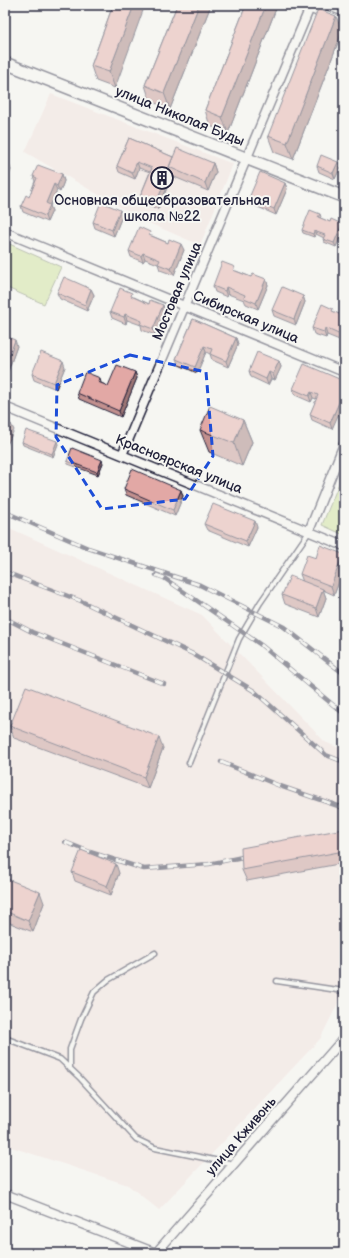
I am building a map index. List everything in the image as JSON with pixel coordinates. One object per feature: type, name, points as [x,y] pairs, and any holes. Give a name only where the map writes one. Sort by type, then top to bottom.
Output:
[{"type":"street","points":[[301,5],[310,7],[344,22]]},
{"type":"street","name":"Мостовая улица","points":[[122,455],[310,7]]},
{"type":"street","name":"улица Николая Буды","points":[[5,63],[344,197]]},
{"type":"street","name":"Сибирская улица","points":[[5,232],[344,372]]},
{"type":"street","name":"Красноярская улица","points":[[5,407],[344,546]]},
{"type":"street","points":[[309,531],[344,444]]},
{"type":"street","name":"улица Кживонь","points":[[5,1194],[156,1253],[344,1038],[344,1034]]},
{"type":"lane","points":[[189,763],[239,639],[260,603],[309,531]]},
{"type":"lane","points":[[70,1069],[70,1049],[81,1019],[94,992],[108,980],[155,953]]},
{"type":"lane","points":[[277,981],[344,991]]},
{"type":"lane","points":[[5,1038],[60,1059],[136,1139],[155,1148],[234,1164]]},
{"type":"highlighted area","points":[[130,355],[206,372],[213,456],[185,499],[102,509],[56,437],[57,385]]},
{"type":"shaded area","points":[[51,94],[233,164],[200,245],[142,220],[25,152]]},
{"type":"shaded area","points":[[5,526],[202,615],[325,742],[344,750],[344,991],[320,1039],[159,1210],[128,1185],[5,1145]]},
{"type":"green space","points":[[5,242],[61,267],[44,304],[5,287]]},
{"type":"green space","points":[[344,471],[344,535],[322,525]]},
{"type":"building","points":[[113,5],[134,5],[109,72],[91,66]]},
{"type":"building","points":[[177,5],[199,5],[164,93],[145,85]]},
{"type":"building","points":[[246,5],[266,5],[222,117],[205,110]]},
{"type":"building","points":[[318,9],[336,16],[287,143],[268,136]]},
{"type":"building","name":"Основная общеобразовательная школа №22","points":[[129,138],[173,157],[169,167],[170,170],[156,203],[140,197],[152,168],[137,162],[132,173],[117,166]]},
{"type":"building","points":[[177,148],[213,163],[205,183],[169,167]]},
{"type":"building","points":[[321,155],[338,162],[333,173],[317,166]]},
{"type":"building","points":[[5,163],[9,164],[5,175]]},
{"type":"building","points":[[38,165],[62,174],[57,186],[54,184],[46,203],[50,205],[45,216],[21,206],[26,195],[29,197],[37,178],[33,176]]},
{"type":"building","points":[[260,172],[285,183],[274,209],[249,198]]},
{"type":"building","points":[[101,202],[120,210],[112,230],[93,222]]},
{"type":"building","points":[[310,210],[320,214],[318,217],[330,222],[331,219],[342,224],[334,243],[323,239],[325,235],[314,231],[313,234],[302,230]]},
{"type":"building","points":[[139,227],[150,232],[149,235],[168,243],[169,239],[181,244],[171,269],[158,264],[160,260],[143,253],[141,256],[129,251]]},
{"type":"building","points":[[222,262],[235,267],[233,270],[251,277],[253,274],[266,279],[256,303],[244,298],[245,295],[226,287],[225,291],[213,286]]},
{"type":"building","points":[[64,277],[91,289],[85,305],[57,293]]},
{"type":"building","points":[[282,287],[303,296],[294,319],[272,310]]},
{"type":"building","points":[[120,288],[132,293],[131,296],[149,304],[150,300],[163,305],[153,329],[140,324],[142,321],[125,314],[124,317],[110,312]]},
{"type":"building","points":[[322,304],[333,309],[332,311],[344,316],[344,340],[342,339],[343,336],[325,328],[324,332],[312,328]]},
{"type":"building","points":[[193,319],[236,338],[226,361],[210,354],[212,349],[204,346],[195,367],[176,359]]},
{"type":"building","points":[[5,336],[15,340],[6,365],[5,364]]},
{"type":"building","points":[[41,352],[63,361],[54,383],[32,374]]},
{"type":"building","points":[[257,352],[279,361],[273,374],[269,372],[266,379],[249,371]]},
{"type":"building","points":[[304,364],[344,381],[344,391],[330,423],[310,414],[318,395],[311,392],[309,396],[293,389]]},
{"type":"building","points":[[117,365],[135,372],[119,411],[77,393],[85,372],[100,378],[98,382],[108,386]]},
{"type":"building","points":[[210,406],[243,420],[234,443],[200,430]]},
{"type":"building","points":[[5,421],[11,424],[5,438]]},
{"type":"building","points":[[26,430],[57,441],[52,454],[22,442]]},
{"type":"building","points":[[72,448],[102,460],[97,472],[67,461]]},
{"type":"building","points":[[132,469],[181,490],[173,510],[124,489]]},
{"type":"building","points":[[213,504],[255,521],[246,541],[204,524]]},
{"type":"building","points":[[320,545],[343,554],[331,586],[300,574],[307,555],[316,558]]},
{"type":"building","points":[[290,576],[323,589],[316,608],[282,595]]},
{"type":"building","points":[[26,686],[159,737],[144,777],[10,726]]},
{"type":"building","points":[[344,829],[344,851],[242,870],[241,848]]},
{"type":"building","points":[[81,850],[116,864],[107,886],[72,872]]},
{"type":"building","points":[[5,878],[40,892],[28,921],[5,911]]},
{"type":"railway","points":[[5,512],[88,548],[200,585],[284,627],[344,674]]},
{"type":"railway","points":[[5,572],[81,601],[193,654],[254,691],[326,755],[344,762]]},
{"type":"railway","points":[[156,575],[164,578],[261,645],[344,714]]},
{"type":"railway","points":[[5,618],[32,632],[164,684]]},
{"type":"railway","points":[[221,762],[280,786],[344,808]]},
{"type":"railway","points":[[65,842],[90,852],[144,869],[209,864],[252,855]]},
{"type":"place","name":"Основная общеобразовательная школа №22","points":[[162,178]]}]
